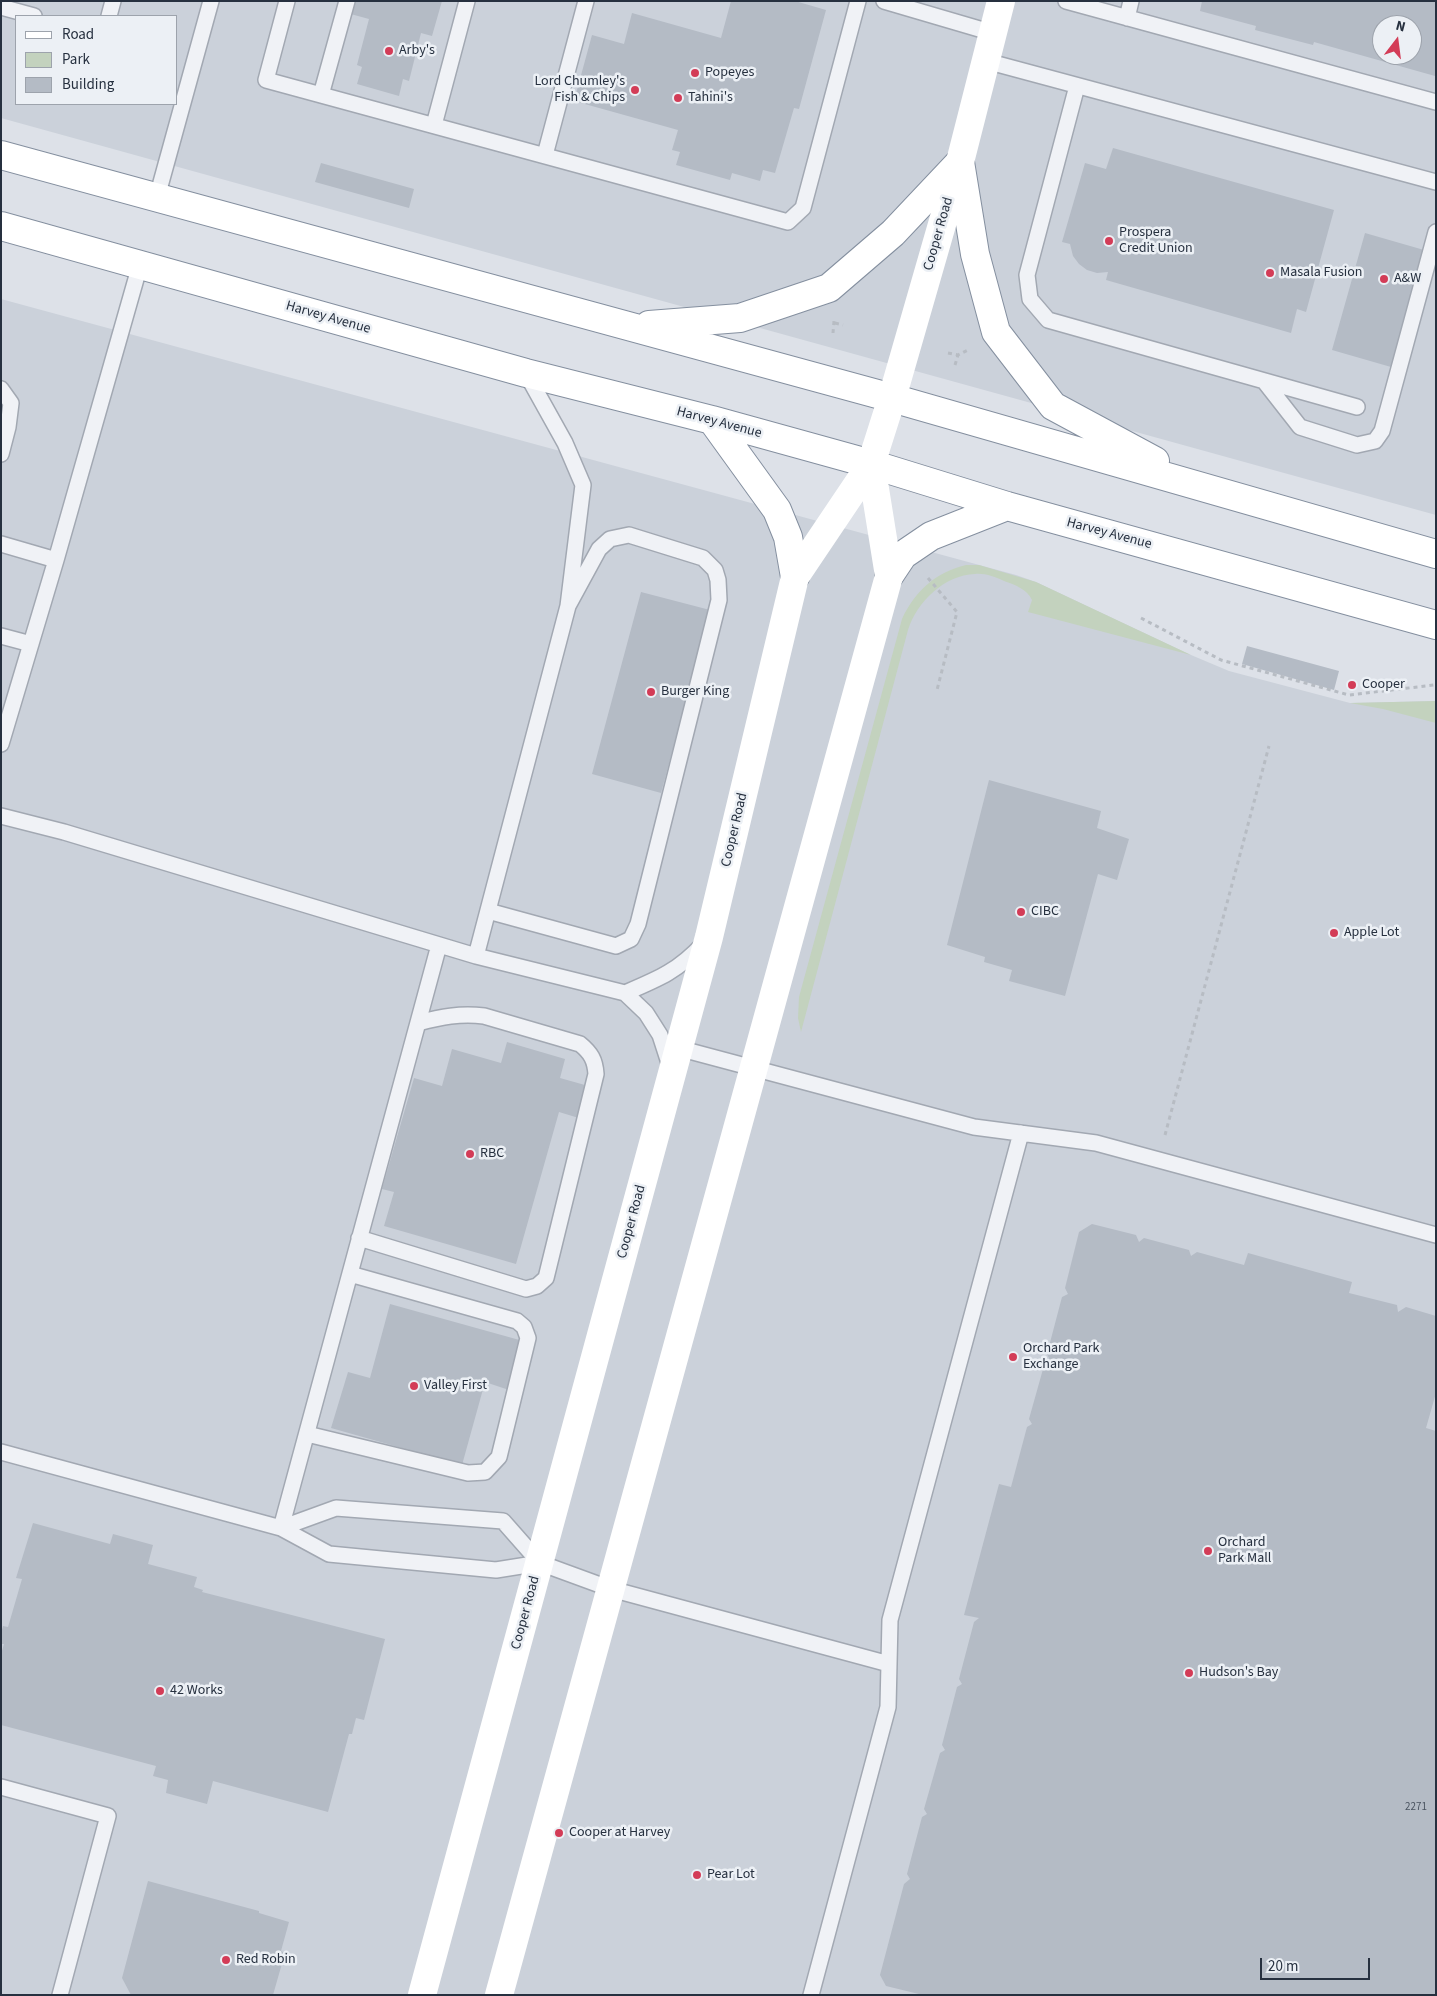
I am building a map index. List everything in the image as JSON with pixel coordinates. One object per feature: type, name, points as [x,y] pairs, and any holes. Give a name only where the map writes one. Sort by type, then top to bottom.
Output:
[{"type":"main road","name":"Cooper Road","points":[[422,1995],[709,937],[795,577],[871,464],[960,162],[1001,1]]},
{"type":"main road","points":[[1,155],[892,398],[1436,554]]},
{"type":"main road","points":[[630,326],[740,318],[829,288],[893,233],[960,162]]},
{"type":"main road","points":[[960,162],[975,254],[996,332],[1053,406],[1198,485]]},
{"type":"main road","name":"Harvey Avenue","points":[[1,226],[526,374],[712,420],[871,464],[1007,506],[1436,625]]},
{"type":"main road","points":[[712,420],[777,510],[788,537],[795,577]]},
{"type":"main road","name":"Cooper Road","points":[[500,1995],[889,576],[871,464]]},
{"type":"main road","points":[[889,576],[903,555],[931,536],[1007,506]]},
{"type":"lane","points":[[110,15],[114,1]]},
{"type":"lane","points":[[157,197],[211,1]]},
{"type":"lane","points":[[287,1],[266,80],[788,222],[803,208],[858,1]]},
{"type":"lane","points":[[321,95],[347,1]]},
{"type":"lane","points":[[434,125],[467,1]]},
{"type":"lane","points":[[545,155],[586,1]]},
{"type":"lane","points":[[884,1],[993,32]]},
{"type":"lane","points":[[1066,1],[1436,102]]},
{"type":"lane","points":[[1127,18],[1131,1]]},
{"type":"lane","points":[[1,7],[30,15]]},
{"type":"lane","points":[[986,61],[1436,182]]},
{"type":"lane","points":[[1078,86],[1027,275],[1030,299],[1048,320],[1357,407]]},
{"type":"lane","points":[[1264,381],[1300,427],[1357,444],[1375,441],[1382,431],[1436,232]]},
{"type":"lane","points":[[1,744],[56,560],[140,264]]},
{"type":"lane","points":[[476,956],[568,606],[583,485],[565,443],[526,374]]},
{"type":"lane","points":[[1,389],[11,403],[8,427],[1,454]]},
{"type":"lane","points":[[488,911],[616,946],[631,939],[638,924],[719,600],[718,580],[715,570],[703,558],[629,535],[610,539],[599,549],[568,606]]},
{"type":"lane","points":[[1,544],[56,560]]},
{"type":"lane","points":[[1,636],[31,644]]},
{"type":"lane","points":[[1,816],[64,832],[476,956],[625,993],[646,1013],[675,1060],[754,1067],[974,1128],[1096,1143],[1436,1235]]},
{"type":"lane","points":[[625,993],[661,978],[687,961],[709,937]]},
{"type":"lane","points":[[281,1528],[439,945]]},
{"type":"lane","points":[[359,1238],[526,1289],[537,1286],[546,1278],[596,1074],[595,1062],[589,1051],[580,1044],[484,1016],[469,1014],[449,1015],[418,1023]]},
{"type":"lane","points":[[811,1995],[888,1707],[890,1620],[1021,1133]]},
{"type":"lane","points":[[307,1434],[468,1473],[485,1472],[499,1457],[528,1338],[524,1327],[517,1321],[350,1274]]},
{"type":"lane","points":[[1,1452],[281,1528],[329,1554],[496,1570],[540,1562]]},
{"type":"lane","points":[[281,1528],[336,1508],[503,1521],[540,1562],[611,1589],[889,1664]]},
{"type":"lane","points":[[1,1787],[108,1816],[60,1995]]},
{"type":"path","points":[[833,333],[835,323],[843,325]]},
{"type":"path","points":[[955,365],[958,356],[968,350]]},
{"type":"path","points":[[948,353],[958,356]]},
{"type":"path","points":[[923,571],[957,612],[937,690]]},
{"type":"path","points":[[1141,618],[1221,660],[1349,695],[1434,686]]},
{"type":"path","points":[[1294,685],[1296,680]]},
{"type":"path","points":[[1167,1142],[1164,1135],[1269,746]]},
{"type":"shaded area","points":[[1,1],[1436,1],[1436,515],[1,118]]},
{"type":"shaded area","points":[[1,299],[1016,575],[1036,582],[1229,671],[1350,703],[1436,701],[1436,1995],[1,1995]]},
{"type":"green space","points":[[966,565],[979,565],[1036,582],[1191,655],[1028,612],[1032,600],[1024,590],[986,575],[979,574],[953,579],[933,592],[918,610],[908,630],[801,1032],[798,1018],[799,997],[902,619],[913,600],[928,584],[945,572]]},
{"type":"green space","points":[[1436,701],[1436,723],[1383,709],[1350,703]]},
{"type":"building","name":"Arby's","points":[[338,1],[442,1],[432,36],[421,33],[409,81],[403,79],[399,96],[357,84],[362,67],[357,65],[369,19],[336,10]]},
{"type":"building","name":"Popeyes","points":[[731,1],[795,1],[826,10],[799,109],[794,108],[775,173],[763,170],[760,181],[732,173],[730,180],[676,165],[680,152],[672,150],[678,130],[574,101],[592,35],[624,44],[632,13],[721,38]]},
{"type":"building","points":[[1202,1],[1436,1],[1435,76],[1396,65],[1422,65],[1422,15],[1372,15],[1372,58],[1314,42],[1313,45],[1255,30],[1256,26],[1200,11]]},
{"type":"building","points":[[1113,148],[1334,210],[1306,312],[1297,309],[1291,333],[1106,280],[1108,272],[1097,273],[1087,270],[1079,264],[1073,256],[1070,244],[1062,242],[1085,163],[1106,169]]},
{"type":"building","points":[[321,163],[414,189],[409,208],[315,182]]},
{"type":"building","name":"A&W","points":[[1365,233],[1424,250],[1391,367],[1332,350]]},
{"type":"building","name":"Burger King","points":[[641,592],[710,610],[661,793],[592,774]]},
{"type":"building","points":[[1247,646],[1339,671],[1334,690],[1242,664]]},
{"type":"building","name":"CIBC","points":[[989,780],[1101,811],[1097,828],[1129,839],[1117,880],[1098,874],[1065,996],[1009,981],[1012,970],[984,962],[985,957],[947,945]]},
{"type":"building","name":"RBC","points":[[507,1042],[565,1059],[560,1078],[592,1087],[582,1119],[559,1112],[516,1264],[384,1226],[394,1192],[382,1189],[414,1078],[442,1086],[452,1049],[501,1063]]},
{"type":"building","name":"Orchard Park Mall","points":[[1092,1224],[1136,1235],[1139,1242],[1144,1238],[1189,1250],[1191,1256],[1197,1252],[1244,1265],[1248,1253],[1352,1282],[1349,1293],[1397,1305],[1398,1312],[1406,1307],[1436,1316],[1436,1393],[1426,1428],[1436,1431],[1436,1995],[923,1995],[886,1986],[880,1975],[904,1884],[910,1879],[907,1874],[922,1817],[927,1814],[924,1809],[940,1753],[945,1750],[942,1745],[957,1687],[962,1684],[959,1679],[974,1622],[979,1618],[964,1615],[999,1484],[1011,1487],[1027,1427],[1032,1424],[1029,1419],[1045,1362],[1050,1360],[1047,1354],[1062,1297],[1068,1294],[1065,1288],[1079,1232]]},
{"type":"building","name":"Valley First","points":[[390,1304],[523,1341],[509,1390],[485,1382],[462,1465],[331,1428],[348,1372],[370,1378]]},
{"type":"building","points":[[33,1523],[110,1544],[113,1534],[153,1545],[148,1564],[197,1577],[194,1587],[203,1590],[202,1592],[385,1639],[364,1720],[356,1718],[352,1734],[349,1734],[328,1812],[213,1781],[207,1804],[166,1793],[168,1780],[153,1776],[156,1766],[1,1725],[1,1654],[4,1644],[1,1644],[1,1633],[3,1626],[8,1627],[22,1579],[16,1578]]},
{"type":"building","points":[[148,1881],[259,1911],[259,1913],[289,1922],[281,1951],[285,1953],[273,1995],[131,1995],[122,1978]]},
{"type":"place","name":"Arby's","points":[[389,51]]},
{"type":"place","name":"Popeyes","points":[[695,73]]},
{"type":"place","name":"Lord Chumley's Fish & Chips","points":[[635,90]]},
{"type":"place","name":"Tahini's","points":[[678,98]]},
{"type":"place","name":"Prospera Credit Union","points":[[1109,241]]},
{"type":"place","name":"Masala Fusion","points":[[1270,273]]},
{"type":"place","name":"A&W","points":[[1384,279]]},
{"type":"place","name":"Cooper","points":[[1352,685]]},
{"type":"place","name":"Burger King","points":[[651,692]]},
{"type":"place","name":"CIBC","points":[[1021,912]]},
{"type":"place","name":"Apple Lot","points":[[1334,933]]},
{"type":"place","name":"RBC","points":[[470,1154]]},
{"type":"place","name":"Orchard Park Exchange","points":[[1013,1357]]},
{"type":"place","name":"Valley First","points":[[414,1386]]},
{"type":"place","name":"Orchard Park Mall","points":[[1208,1551]]},
{"type":"place","name":"Hudson's Bay","points":[[1189,1673]]},
{"type":"place","name":"42 Works","points":[[160,1691]]},
{"type":"place","name":"Cooper at Harvey","points":[[559,1833]]},
{"type":"place","name":"Pear Lot","points":[[697,1875]]},
{"type":"place","name":"Red Robin","points":[[226,1960]]}]
